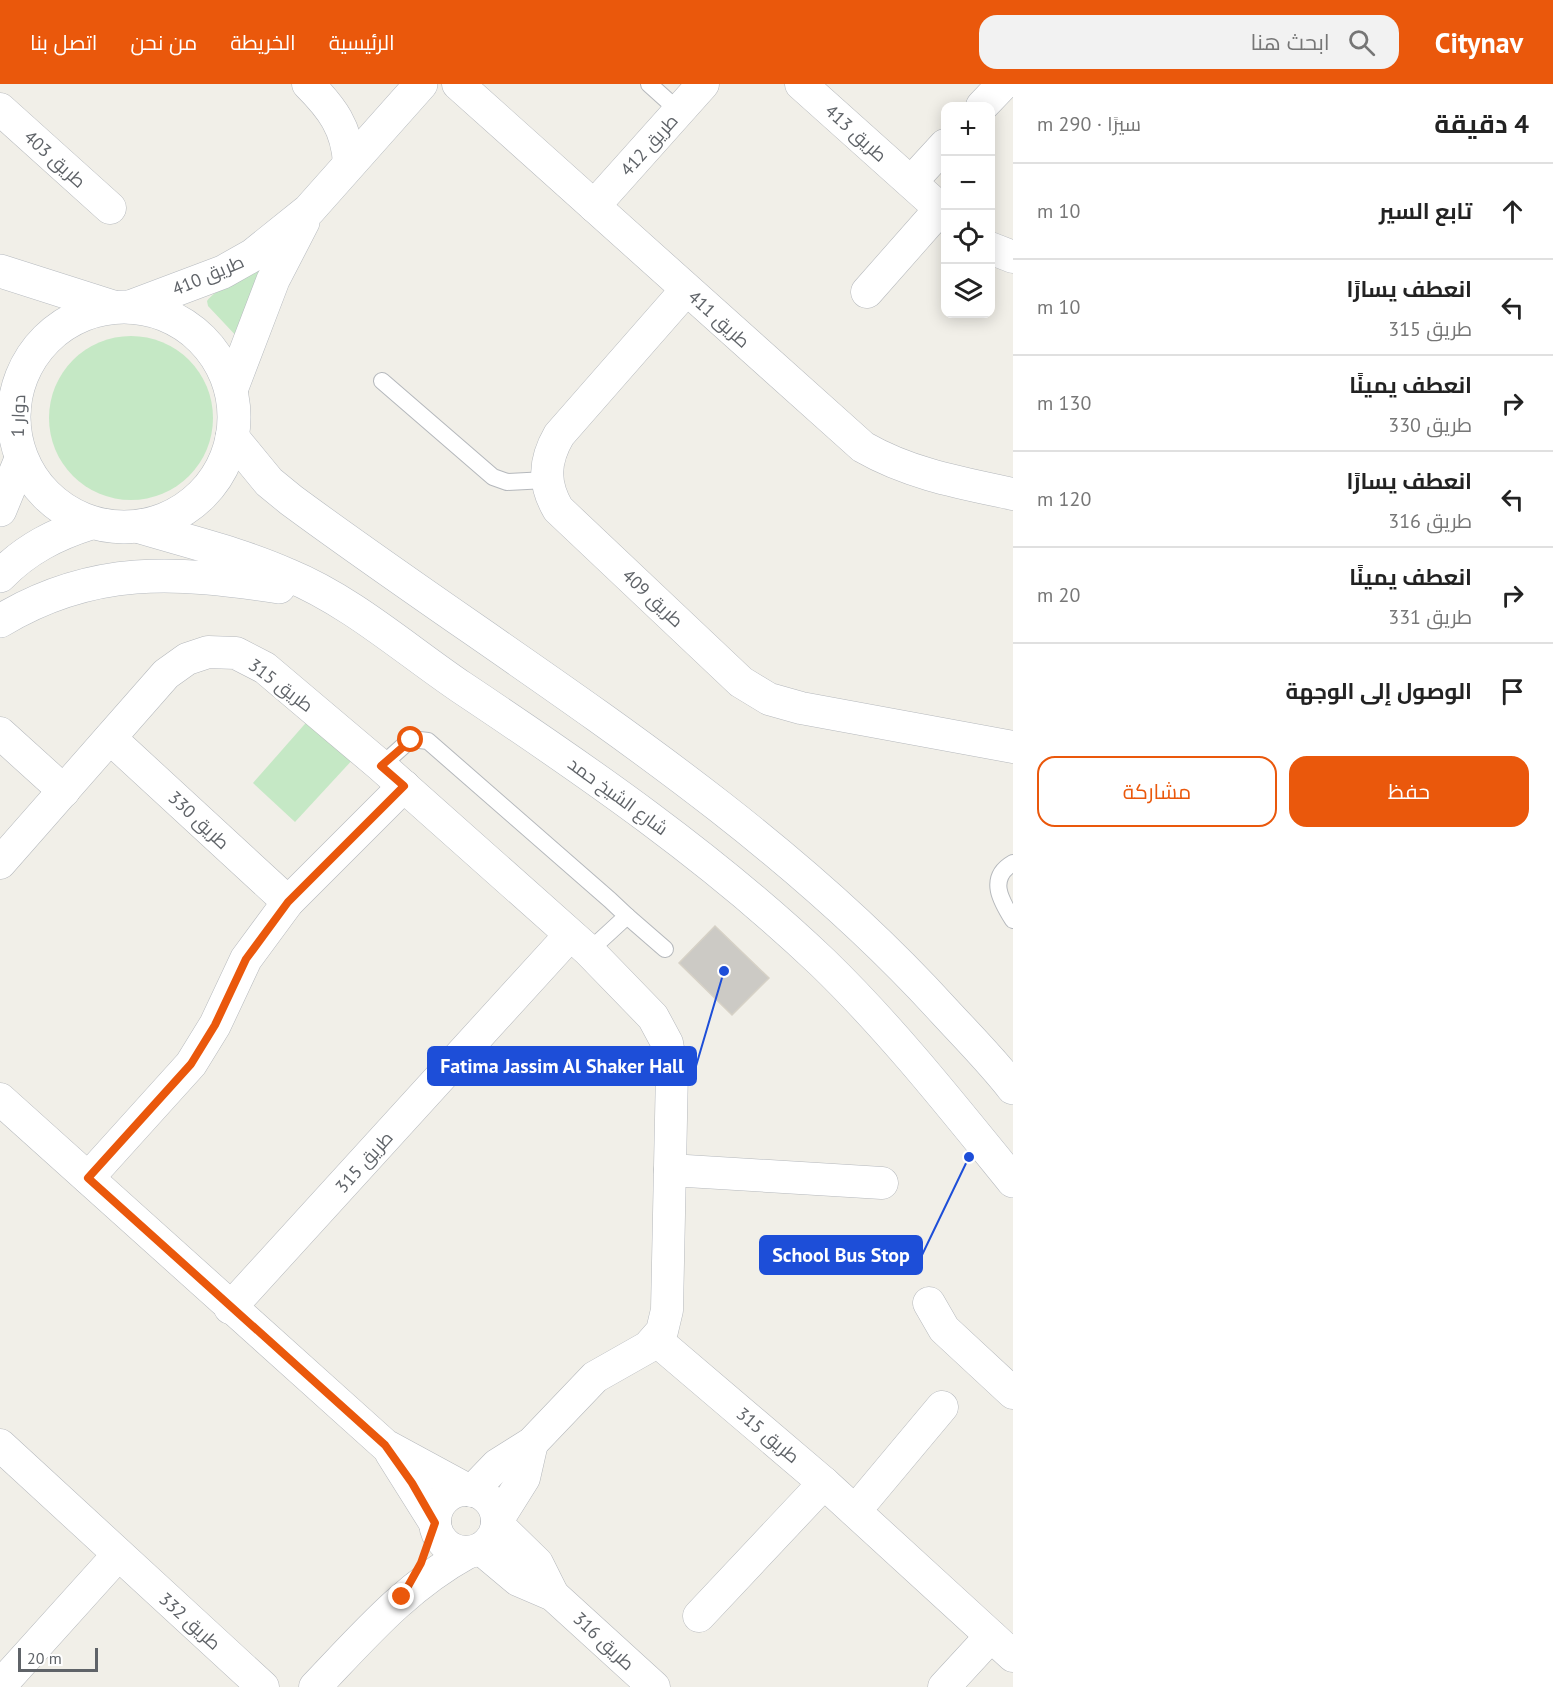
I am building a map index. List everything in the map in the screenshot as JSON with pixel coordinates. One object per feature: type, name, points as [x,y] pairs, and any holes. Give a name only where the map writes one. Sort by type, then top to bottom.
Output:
[{"type":"main road","name":"طريق 410","points":[[121,307],[223,272],[254,255],[309,210],[421,84]]},
{"type":"main road","name":"طريق 410","points":[[231,390],[273,280],[309,210]]},
{"type":"main road","points":[[0,271],[121,307]]},
{"type":"main road","name":"دوار 1","points":[[121,307],[157,312],[183,323],[204,341],[221,364],[231,390],[234,413],[232,437],[224,463],[203,492],[190,505],[167,519],[140,526],[116,528],[91,523],[62,509],[38,487],[21,459],[14,427],[15,399],[24,371],[39,347],[60,327],[85,314],[121,307]]},
{"type":"main road","points":[[0,397],[14,427]]},
{"type":"main road","points":[[232,437],[269,482],[291,500],[704,793],[834,900],[916,980],[1013,1089]]},
{"type":"main road","points":[[0,510],[21,459]]},
{"type":"main road","points":[[0,576],[38,545],[60,533],[91,523]]},
{"type":"main road","name":"شارع الشيخ حمد","points":[[140,526],[262,565],[329,595],[546,744],[691,849],[747,894],[822,963],[880,1021],[1013,1181]]},
{"type":"main road","points":[[0,621],[47,597],[81,585],[145,575],[191,575],[329,595]]},
{"type":"street","points":[[308,84],[338,118],[348,147],[349,163]]},
{"type":"street","name":"طريق 411","points":[[458,84],[863,447],[902,467],[923,474],[1013,494]]},
{"type":"street","name":"طريق 412","points":[[594,207],[704,84]]},
{"type":"street","name":"طريق 413","points":[[801,84],[942,210]]},
{"type":"street","points":[[986,102],[1003,84]]},
{"type":"street","name":"طريق 403","points":[[0,109],[110,208]]},
{"type":"street","points":[[911,182],[941,149]]},
{"type":"street","points":[[867,292],[941,213]]},
{"type":"street","points":[[995,250],[1013,257]]},
{"type":"street","points":[[546,480],[546,464],[559,435],[686,290]]},
{"type":"street","name":"طريق 409","points":[[546,480],[554,502],[569,519],[741,682],[769,699],[801,708],[1013,747]]},
{"type":"street","name":"طريق 315","points":[[0,863],[166,674],[187,659],[208,652],[236,653],[265,668],[392,776],[580,943],[644,1006],[661,1030],[667,1043],[672,1071],[667,1310],[662,1331],[656,1340],[824,1483],[1007,1650],[944,1687]]},
{"type":"street","points":[[0,733],[64,791]]},
{"type":"street","name":"طريق 330","points":[[110,738],[288,902]]},
{"type":"street","points":[[88,1178],[191,1064],[215,1025],[246,959],[288,902],[392,776]]},
{"type":"street","name":"طريق 315","points":[[230,1308],[580,943]]},
{"type":"street","points":[[0,1099],[385,1445],[487,1498],[485,1537]]},
{"type":"street","points":[[670,1170],[882,1183]]},
{"type":"street","points":[[929,1303],[944,1329],[1013,1393]]},
{"type":"street","points":[[402,1597],[421,1563],[435,1525],[436,1513],[448,1496],[470,1491],[497,1465],[532,1443],[595,1377],[648,1347],[656,1340]]},
{"type":"street","points":[[855,1511],[942,1407]]},
{"type":"street","points":[[315,1687],[402,1597],[485,1537],[524,1478],[532,1443]]},
{"type":"street","name":"طريق 332","points":[[0,1445],[263,1687]]},
{"type":"street","points":[[385,1445],[412,1483],[443,1542],[458,1552],[485,1537]]},
{"type":"street","points":[[699,1616],[824,1483]]},
{"type":"street","name":"طريق 316","points":[[485,1537],[518,1580],[554,1595],[654,1687]]},
{"type":"street","points":[[0,1686],[117,1555]]},
{"type":"lane","points":[[649,84],[679,111]]},
{"type":"lane","points":[[382,381],[493,477],[507,482],[546,480]]},
{"type":"lane","points":[[392,776],[411,740],[428,741],[665,949]]},
{"type":"lane","points":[[1013,863],[1002,873],[997,889],[999,897],[1013,920]]},
{"type":"lane","points":[[580,943],[627,916]]},
{"type":"green space","points":[[269,264],[241,341],[208,306],[207,301],[227,286]]},
{"type":"green space","points":[[131,336],[147,337],[163,342],[189,360],[207,386],[212,402],[212,434],[207,450],[189,476],[163,494],[147,499],[131,500],[115,499],[99,494],[73,476],[55,450],[50,434],[49,418],[50,402],[55,386],[73,360],[99,342],[115,337]]},
{"type":"green space","points":[[311,717],[355,757],[295,822],[253,783]]},
{"type":"building","points":[[715,926],[769,978],[732,1015],[679,963]]},
{"type":"place","name":"Fatima Jassim Al Shaker Hall","points":[[724,971]]},
{"type":"place","name":"School Bus Stop","points":[[969,1157]]},
{"type":"route","points":[[402,1597],[421,1563],[435,1523],[412,1483],[385,1445],[88,1178],[191,1064],[215,1025],[246,959],[288,902],[307,886],[404,786],[381,766],[411,740]]}]
